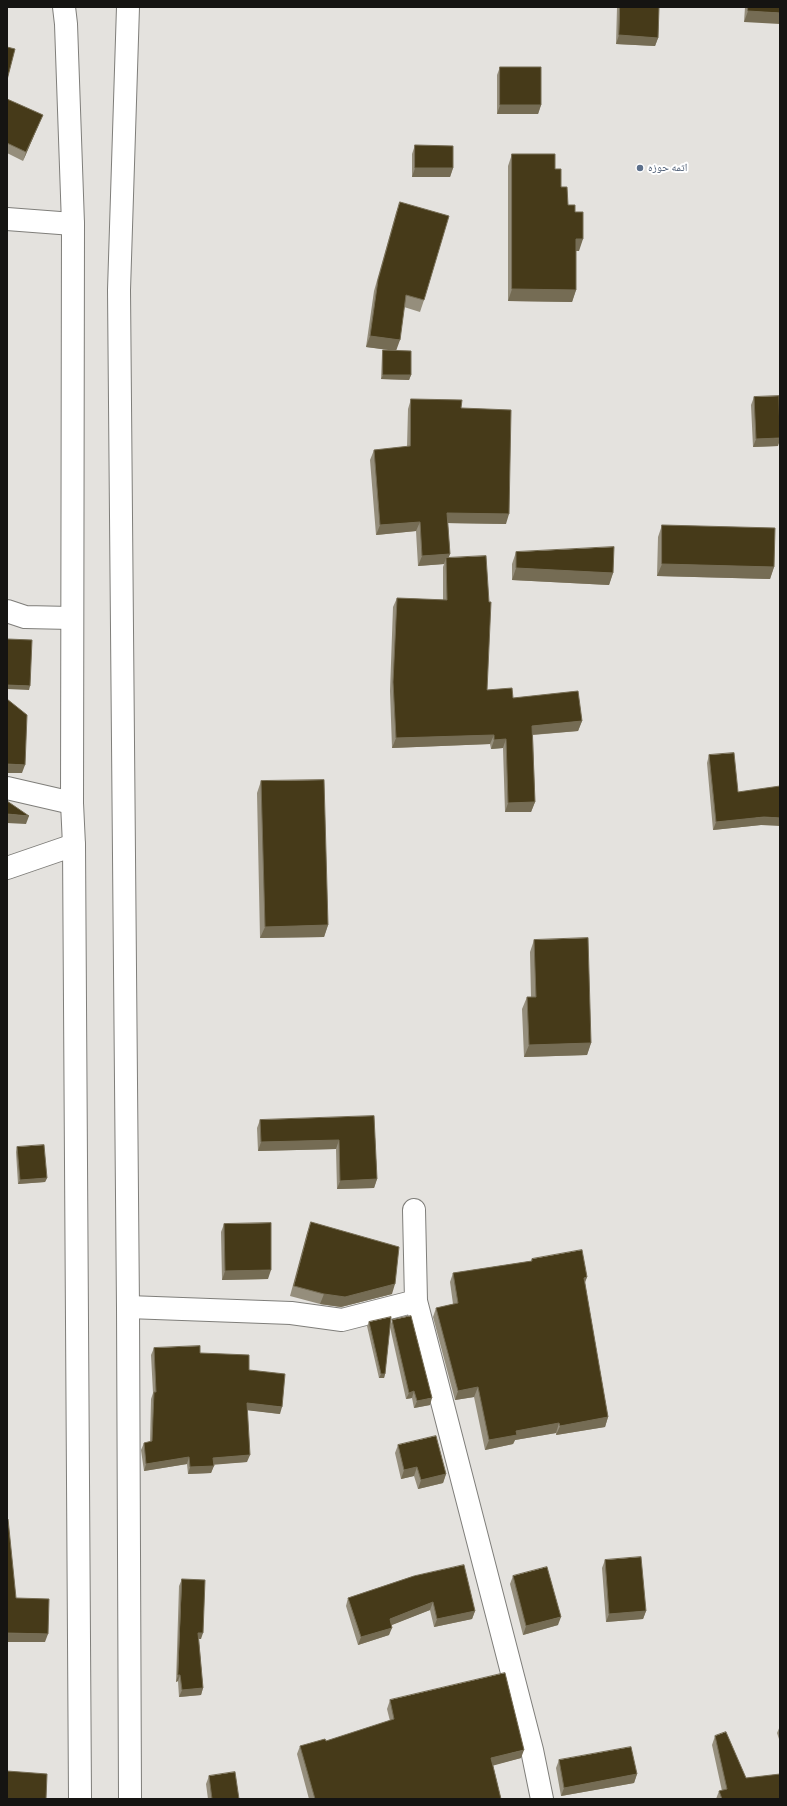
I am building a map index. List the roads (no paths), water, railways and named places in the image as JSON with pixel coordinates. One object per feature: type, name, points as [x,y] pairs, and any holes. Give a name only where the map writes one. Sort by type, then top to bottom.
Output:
[{"type":"main road","points":[[64,7],[66,24],[73,224],[71,618],[72,803],[74,844],[80,1799]]},
{"type":"main road","points":[[128,7],[119,290],[128,1307],[130,1799]]},
{"type":"main road","points":[[7,219],[73,224]]},
{"type":"main road","points":[[7,611],[25,617],[71,618]]},
{"type":"main road","points":[[7,788],[72,803]]},
{"type":"main road","points":[[7,868],[74,844]]},
{"type":"main road","points":[[414,1210],[416,1301],[532,1750],[542,1799]]},
{"type":"main road","points":[[128,1307],[291,1313],[342,1320],[416,1301]]},
{"type":"place","name":"اتمه حوزه","points":[[640,168]]}]
